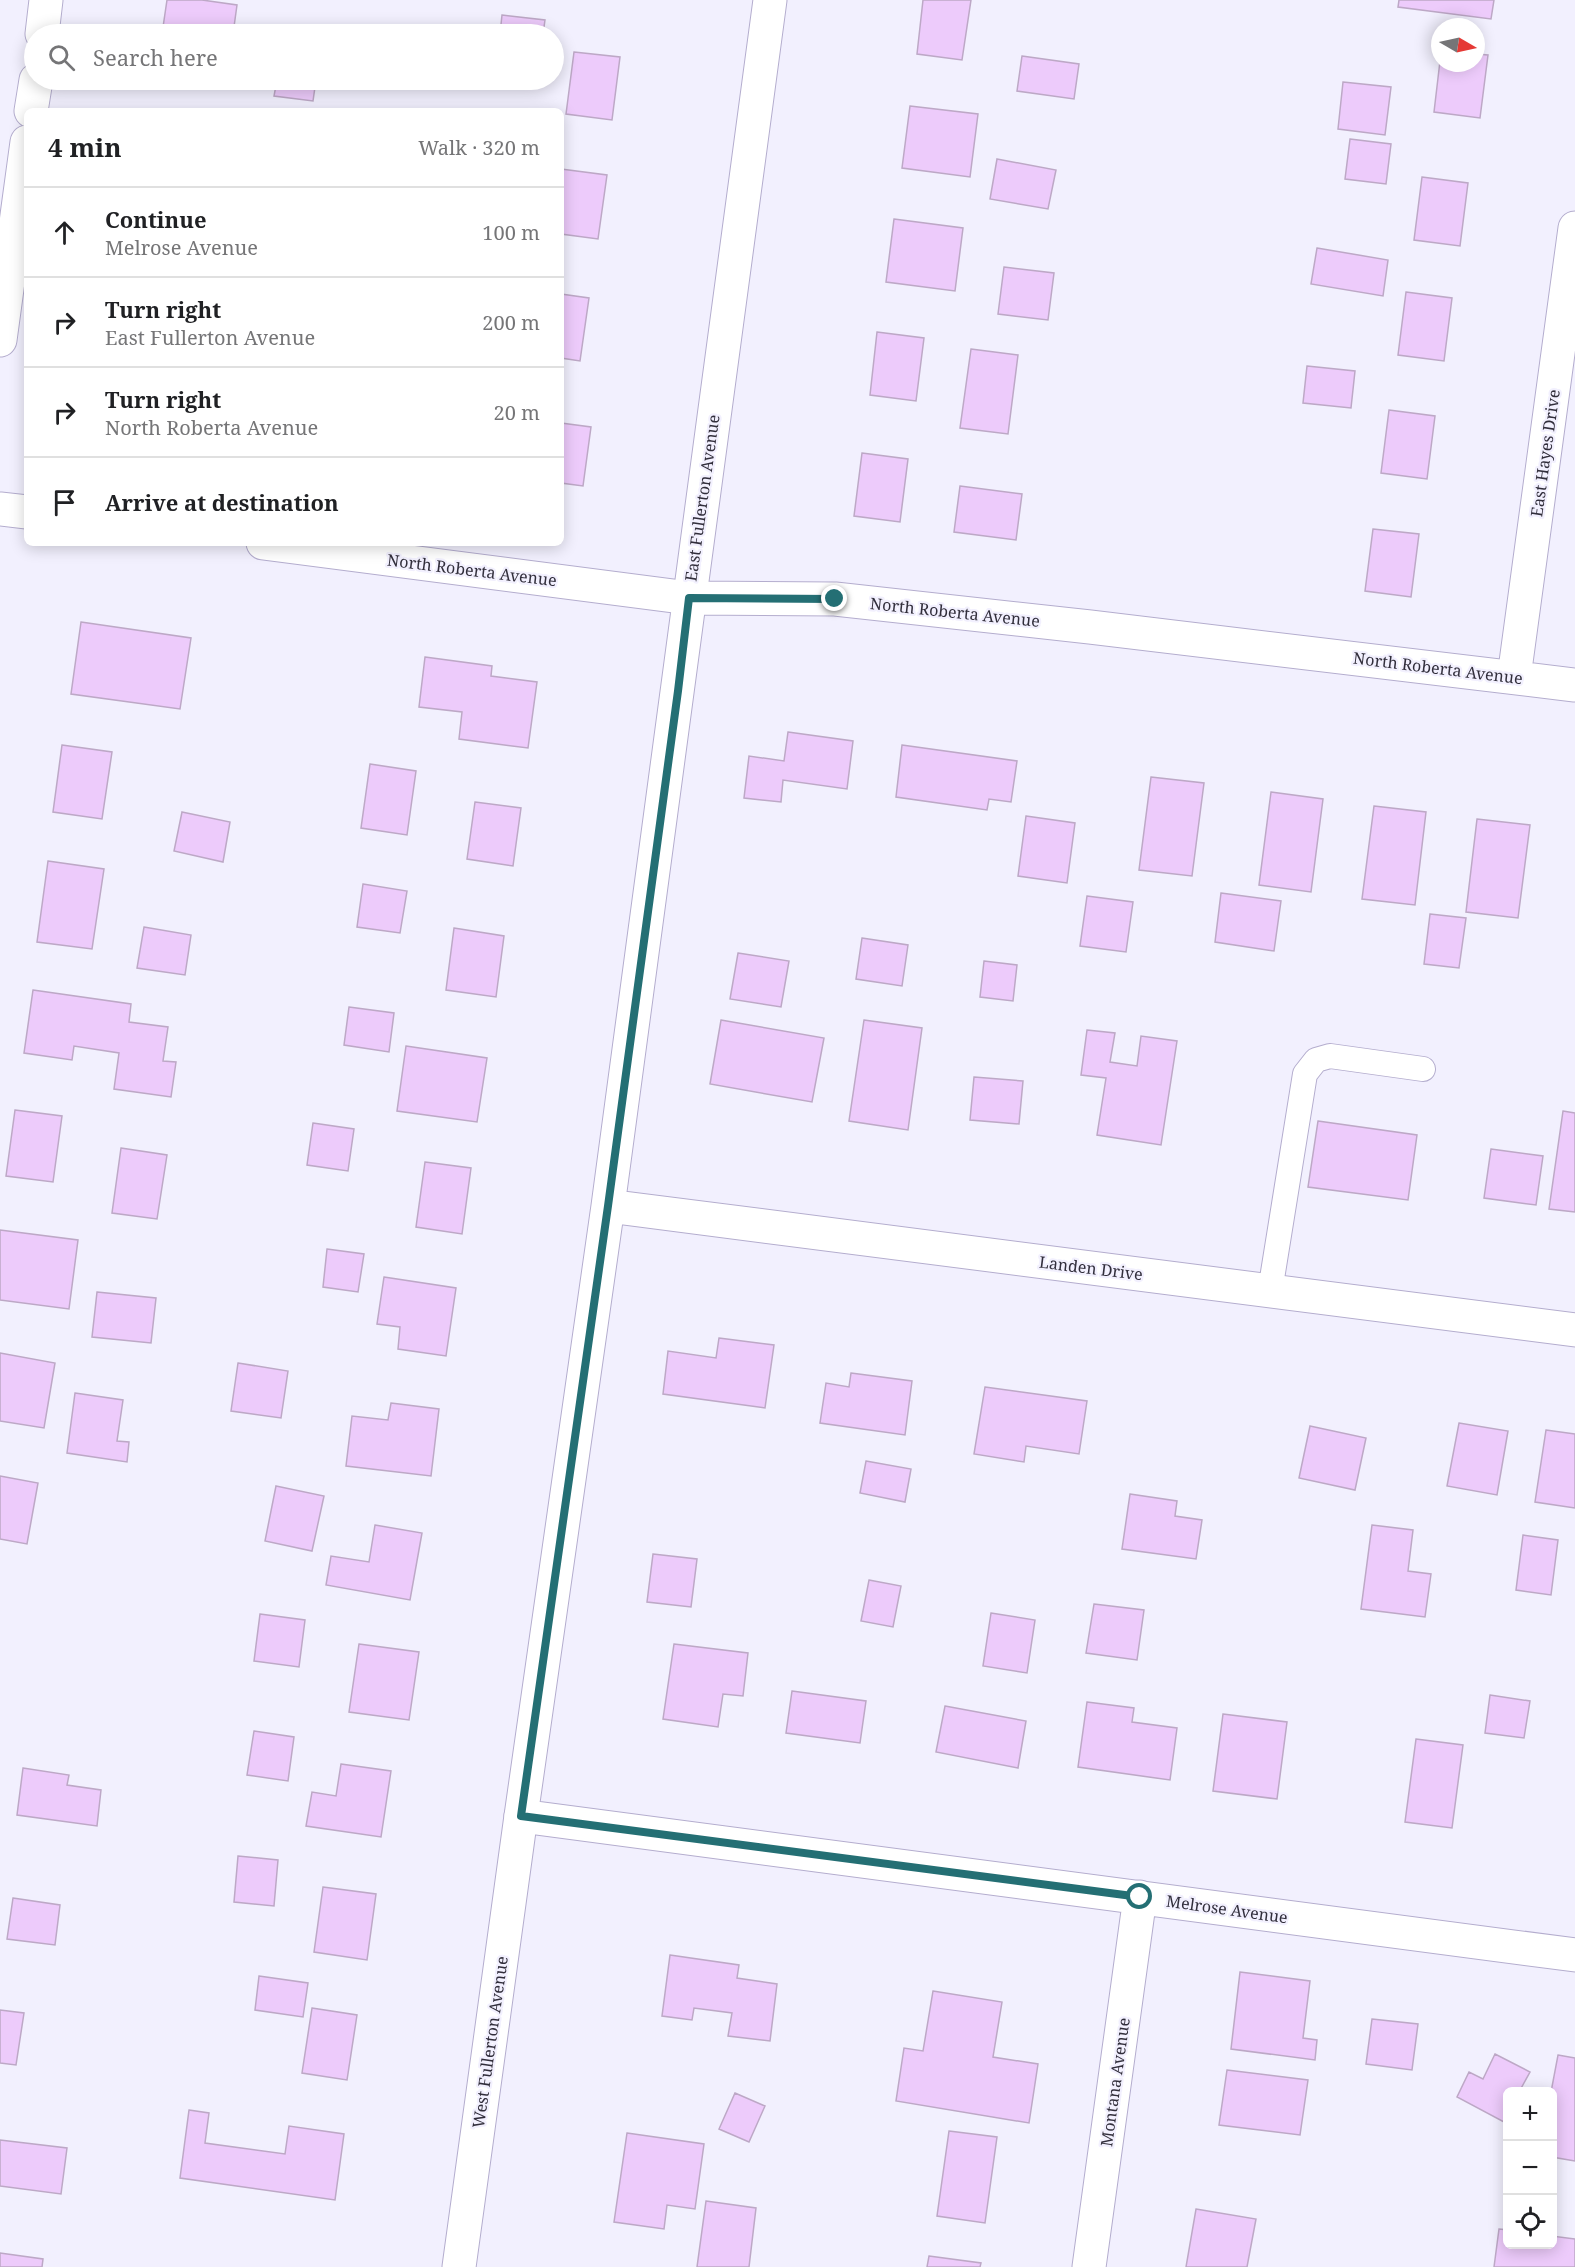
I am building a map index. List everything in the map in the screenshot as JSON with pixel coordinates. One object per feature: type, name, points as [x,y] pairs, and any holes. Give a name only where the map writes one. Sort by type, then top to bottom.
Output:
[{"type":"street","points":[[43,24],[46,0]]},
{"type":"street","name":"East Fullerton Avenue","points":[[521,1816],[608,1206],[770,0]]},
{"type":"street","points":[[31,108],[34,90]]},
{"type":"street","points":[[0,340],[24,164]]},
{"type":"street","name":"East Hayes Drive","points":[[1514,677],[1575,228]]},
{"type":"street","points":[[0,509],[24,512]]},
{"type":"street","name":"North Roberta Avenue","points":[[286,546],[689,598],[835,599],[1102,628],[1575,685]]},
{"type":"street","name":"Landen Drive","points":[[608,1206],[1575,1330]]},
{"type":"street","name":"Melrose Avenue","points":[[521,1816],[1575,1955]]},
{"type":"street","name":"West Fullerton Avenue","points":[[459,2267],[521,1816]]},
{"type":"street","name":"Montana Avenue","points":[[1089,2267],[1140,1897]]},
{"type":"lane","points":[[1270,1291],[1305,1074],[1316,1060],[1330,1056],[1423,1069]]},
{"type":"building","points":[[167,0],[202,0],[237,5],[234,24],[163,24]]},
{"type":"building","points":[[923,0],[971,0],[962,60],[917,54]]},
{"type":"building","points":[[1399,0],[1494,0],[1491,19],[1398,7]]},
{"type":"building","points":[[502,15],[545,20],[544,24],[501,24]]},
{"type":"building","points":[[574,52],[620,57],[612,120],[566,114]]},
{"type":"building","points":[[1485,55],[1488,55],[1480,118],[1434,112],[1439,72],[1485,72]]},
{"type":"building","points":[[1022,56],[1079,64],[1074,99],[1017,91]]},
{"type":"building","points":[[1343,82],[1391,87],[1385,135],[1338,129]]},
{"type":"building","points":[[275,90],[315,90],[313,101],[274,96]]},
{"type":"building","points":[[910,106],[978,114],[970,177],[902,168]]},
{"type":"building","points":[[1350,139],[1391,144],[1386,184],[1345,179]]},
{"type":"building","points":[[997,159],[1056,170],[1048,209],[990,199]]},
{"type":"building","points":[[564,169],[607,175],[598,239],[564,234]]},
{"type":"building","points":[[1422,177],[1468,183],[1460,246],[1414,240]]},
{"type":"building","points":[[894,219],[963,228],[955,291],[886,282]]},
{"type":"building","points":[[1317,248],[1388,260],[1383,296],[1311,284]]},
{"type":"building","points":[[1004,267],[1054,273],[1048,320],[998,314]]},
{"type":"building","points":[[1406,292],[1452,298],[1444,361],[1398,355]]},
{"type":"building","points":[[564,294],[589,298],[580,361],[564,358]]},
{"type":"building","points":[[877,332],[924,338],[916,401],[870,395]]},
{"type":"building","points":[[971,349],[1018,355],[1008,434],[960,428]]},
{"type":"building","points":[[1307,366],[1355,371],[1351,408],[1303,403]]},
{"type":"building","points":[[1389,410],[1435,416],[1427,479],[1381,473]]},
{"type":"building","points":[[564,423],[591,427],[583,486],[564,483]]},
{"type":"building","points":[[862,453],[908,459],[900,522],[854,516]]},
{"type":"building","points":[[960,486],[1022,494],[1016,540],[954,532]]},
{"type":"building","points":[[1373,529],[1419,534],[1411,597],[1365,591]]},
{"type":"building","points":[[81,622],[191,638],[180,709],[71,694]]},
{"type":"building","points":[[425,657],[492,666],[491,676],[537,682],[528,748],[459,739],[462,712],[419,707]]},
{"type":"building","points":[[788,732],[853,741],[847,789],[783,780],[781,802],[744,798],[749,756],[784,761]]},
{"type":"building","points":[[62,745],[112,752],[102,819],[53,812]]},
{"type":"building","points":[[902,745],[1017,761],[1011,802],[989,799],[987,810],[896,797]]},
{"type":"building","points":[[370,764],[416,771],[407,835],[361,828]]},
{"type":"building","points":[[1151,777],[1204,783],[1192,876],[1139,870]]},
{"type":"building","points":[[1271,792],[1323,799],[1311,892],[1259,885]]},
{"type":"building","points":[[475,802],[521,808],[513,866],[467,859]]},
{"type":"building","points":[[1374,806],[1426,812],[1415,905],[1362,899]]},
{"type":"building","points":[[182,812],[230,822],[223,862],[174,851]]},
{"type":"building","points":[[1026,816],[1075,823],[1067,883],[1018,876]]},
{"type":"building","points":[[1477,819],[1530,825],[1518,918],[1466,912]]},
{"type":"building","points":[[48,861],[104,869],[92,949],[37,942]]},
{"type":"building","points":[[363,884],[407,891],[400,933],[357,927]]},
{"type":"building","points":[[1221,893],[1281,901],[1274,951],[1215,942]]},
{"type":"building","points":[[1087,896],[1133,902],[1126,952],[1080,946]]},
{"type":"building","points":[[1430,914],[1466,918],[1459,968],[1424,964]]},
{"type":"building","points":[[144,927],[191,935],[185,975],[137,968]]},
{"type":"building","points":[[454,928],[504,936],[496,997],[446,990]]},
{"type":"building","points":[[862,938],[908,945],[902,986],[856,979]]},
{"type":"building","points":[[738,953],[789,961],[781,1007],[730,999]]},
{"type":"building","points":[[984,961],[1017,965],[1013,1001],[980,997]]},
{"type":"building","points":[[33,990],[131,1004],[129,1022],[168,1027],[163,1061],[176,1062],[171,1097],[114,1089],[119,1053],[74,1046],[72,1060],[24,1053]]},
{"type":"building","points":[[349,1007],[394,1013],[389,1052],[344,1045]]},
{"type":"building","points":[[721,1020],[824,1038],[812,1102],[710,1084]]},
{"type":"building","points":[[864,1020],[922,1028],[908,1130],[849,1121]]},
{"type":"building","points":[[1087,1030],[1115,1033],[1110,1062],[1137,1066],[1141,1036],[1177,1041],[1161,1145],[1097,1135],[1106,1078],[1081,1075]]},
{"type":"building","points":[[406,1046],[487,1058],[477,1122],[397,1111]]},
{"type":"building","points":[[974,1077],[1023,1081],[1019,1124],[970,1120]]},
{"type":"building","points":[[15,1110],[62,1116],[53,1182],[6,1176]]},
{"type":"building","points":[[1563,1111],[1575,1113],[1575,1212],[1549,1209]]},
{"type":"building","points":[[1318,1121],[1417,1135],[1408,1200],[1308,1187]]},
{"type":"building","points":[[313,1123],[354,1129],[348,1171],[307,1165]]},
{"type":"building","points":[[121,1148],[167,1155],[157,1219],[112,1213]]},
{"type":"building","points":[[1491,1149],[1543,1156],[1536,1205],[1484,1198]]},
{"type":"building","points":[[425,1162],[471,1168],[462,1234],[416,1227]]},
{"type":"building","points":[[0,1230],[78,1240],[69,1309],[0,1300]]},
{"type":"building","points":[[327,1249],[364,1254],[358,1292],[323,1287]]},
{"type":"building","points":[[384,1277],[456,1288],[446,1356],[398,1349],[400,1327],[377,1324]]},
{"type":"building","points":[[97,1292],[156,1298],[151,1343],[92,1337]]},
{"type":"building","points":[[719,1338],[774,1345],[765,1408],[663,1394],[668,1351],[716,1358]]},
{"type":"building","points":[[0,1353],[55,1363],[44,1428],[0,1421]]},
{"type":"building","points":[[238,1363],[288,1371],[281,1418],[231,1411]]},
{"type":"building","points":[[851,1373],[912,1381],[905,1435],[820,1423],[826,1383],[849,1387]]},
{"type":"building","points":[[985,1387],[1087,1401],[1079,1454],[1026,1446],[1024,1462],[974,1454]]},
{"type":"building","points":[[75,1393],[123,1400],[117,1441],[129,1442],[127,1462],[67,1453]]},
{"type":"building","points":[[391,1403],[439,1409],[431,1476],[346,1466],[352,1416],[388,1420]]},
{"type":"building","points":[[1459,1423],[1508,1431],[1497,1495],[1447,1486]]},
{"type":"building","points":[[1310,1426],[1366,1438],[1355,1490],[1299,1478]]},
{"type":"building","points":[[1546,1430],[1575,1434],[1575,1508],[1535,1502]]},
{"type":"building","points":[[866,1461],[911,1469],[905,1502],[860,1493]]},
{"type":"building","points":[[0,1476],[38,1483],[27,1544],[0,1539]]},
{"type":"building","points":[[276,1486],[324,1496],[312,1551],[265,1541]]},
{"type":"building","points":[[1130,1494],[1177,1501],[1175,1516],[1202,1520],[1196,1559],[1122,1549]]},
{"type":"building","points":[[375,1525],[422,1533],[410,1600],[326,1585],[331,1556],[369,1562]]},
{"type":"building","points":[[1372,1525],[1413,1530],[1408,1571],[1431,1574],[1425,1617],[1361,1609]]},
{"type":"building","points":[[1523,1535],[1558,1540],[1551,1595],[1516,1590]]},
{"type":"building","points":[[653,1554],[697,1559],[691,1607],[647,1602]]},
{"type":"building","points":[[869,1580],[901,1586],[893,1627],[861,1621]]},
{"type":"building","points":[[1094,1604],[1144,1610],[1137,1660],[1086,1653]]},
{"type":"building","points":[[991,1613],[1035,1620],[1027,1673],[983,1666]]},
{"type":"building","points":[[260,1614],[305,1620],[299,1667],[254,1661]]},
{"type":"building","points":[[359,1644],[419,1652],[409,1720],[349,1712]]},
{"type":"building","points":[[674,1644],[748,1653],[743,1696],[723,1694],[718,1727],[663,1719]]},
{"type":"building","points":[[792,1691],[866,1701],[860,1743],[786,1733]]},
{"type":"building","points":[[1490,1695],[1530,1701],[1524,1738],[1485,1733]]},
{"type":"building","points":[[1087,1702],[1134,1708],[1132,1722],[1177,1728],[1170,1780],[1078,1767]]},
{"type":"building","points":[[945,1706],[1026,1721],[1018,1768],[936,1752]]},
{"type":"building","points":[[1223,1714],[1287,1722],[1277,1799],[1213,1791]]},
{"type":"building","points":[[254,1731],[294,1737],[288,1781],[247,1775]]},
{"type":"building","points":[[1416,1739],[1463,1745],[1452,1828],[1405,1822]]},
{"type":"building","points":[[341,1764],[391,1771],[381,1837],[306,1826],[312,1792],[336,1796]]},
{"type":"building","points":[[23,1768],[69,1775],[67,1785],[101,1790],[97,1826],[17,1815]]},
{"type":"building","points":[[238,1856],[278,1860],[274,1906],[234,1902]]},
{"type":"building","points":[[323,1887],[376,1894],[367,1960],[314,1952]]},
{"type":"building","points":[[13,1898],[60,1905],[55,1945],[7,1939]]},
{"type":"building","points":[[670,1955],[739,1965],[737,1978],[777,1984],[770,2041],[728,2036],[732,2013],[694,2008],[692,2020],[662,2016]]},
{"type":"building","points":[[1240,1972],[1310,1981],[1303,2038],[1317,2040],[1315,2060],[1231,2049]]},
{"type":"building","points":[[259,1976],[308,1983],[303,2017],[255,2010]]},
{"type":"building","points":[[933,1991],[1002,2002],[993,2057],[1038,2064],[1029,2123],[896,2101],[904,2048],[923,2051]]},
{"type":"building","points":[[312,2008],[357,2015],[347,2080],[302,2073]]},
{"type":"building","points":[[0,2010],[24,2013],[16,2065],[0,2063]]},
{"type":"building","points":[[1372,2019],[1418,2024],[1412,2070],[1366,2064]]},
{"type":"building","points":[[1495,2054],[1530,2072],[1522,2087],[1503,2087],[1503,2121],[1457,2097],[1469,2072],[1483,2079]]},
{"type":"building","points":[[1558,2055],[1575,2058],[1575,2161],[1557,2158],[1557,2087],[1552,2087]]},
{"type":"building","points":[[1227,2070],[1308,2080],[1300,2135],[1219,2125]]},
{"type":"building","points":[[735,2093],[765,2106],[749,2142],[719,2129]]},
{"type":"building","points":[[189,2110],[209,2113],[205,2143],[285,2154],[289,2126],[344,2134],[335,2200],[180,2178]]},
{"type":"building","points":[[949,2131],[997,2137],[985,2223],[937,2216]]},
{"type":"building","points":[[627,2133],[704,2144],[695,2209],[667,2205],[664,2229],[614,2222]]},
{"type":"building","points":[[0,2140],[67,2148],[61,2194],[0,2186]]},
{"type":"building","points":[[706,2201],[756,2208],[749,2267],[697,2267]]},
{"type":"building","points":[[1196,2209],[1256,2219],[1247,2267],[1186,2267]]},
{"type":"building","points":[[1499,2229],[1503,2229],[1503,2249],[1557,2249],[1557,2237],[1575,2239],[1575,2267],[1494,2267]]},
{"type":"building","points":[[0,2253],[43,2259],[42,2267],[0,2267]]},
{"type":"building","points":[[929,2256],[981,2263],[980,2267],[927,2267]]},
{"type":"route","points":[[835,599],[689,598],[608,1206],[521,1816],[1140,1897]]}]
